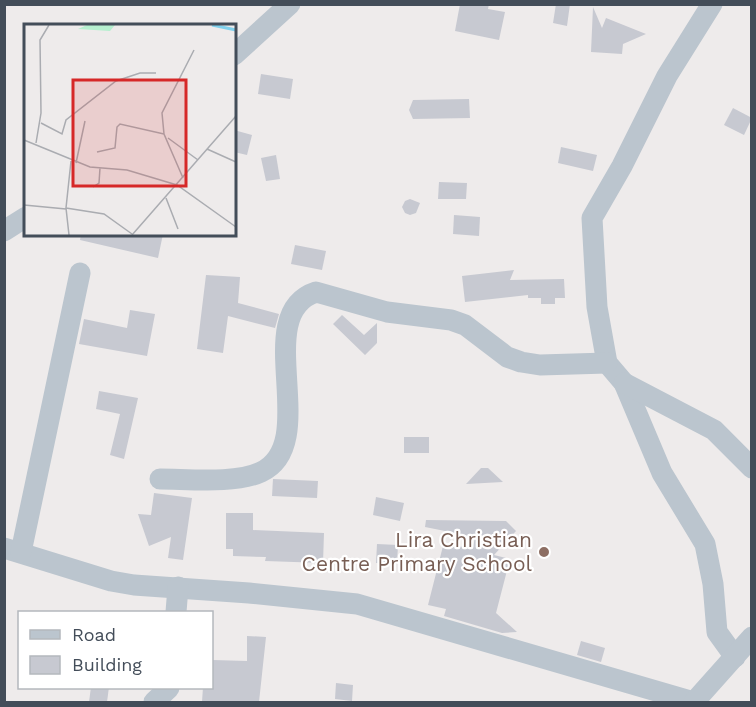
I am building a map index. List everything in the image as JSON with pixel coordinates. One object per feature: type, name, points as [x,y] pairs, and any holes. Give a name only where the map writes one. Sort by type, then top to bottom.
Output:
[{"type":"street","points":[[236,53],[290,4]]},
{"type":"street","points":[[712,4],[667,76],[622,166],[592,218],[597,307],[607,363],[624,382],[662,472],[705,544],[713,584],[717,632],[735,657]]},
{"type":"street","points":[[4,231],[24,218]]},
{"type":"street","points":[[80,273],[13,550],[111,581],[357,604],[694,702],[752,637]]},
{"type":"street","points":[[160,479],[244,478],[271,467],[280,457],[288,410],[285,345],[290,317],[298,303],[316,292],[387,312],[458,322],[507,357],[520,362],[540,365],[607,363]]},
{"type":"street","points":[[624,382],[714,430],[752,468]]},
{"type":"street","points":[[176,611],[178,588]]},
{"type":"street","points":[[154,702],[167,689]]},
{"type":"building","points":[[460,4],[489,4],[488,9],[505,12],[499,40],[455,31]]},
{"type":"building","points":[[556,4],[570,4],[567,26],[553,23]]},
{"type":"building","points":[[593,7],[602,28],[606,18],[646,34],[623,44],[622,54],[591,52]]},
{"type":"building","points":[[261,74],[293,79],[290,99],[258,94]]},
{"type":"building","points":[[469,99],[470,118],[413,119],[409,110],[413,100]]},
{"type":"building","points":[[733,108],[752,118],[744,135],[724,125]]},
{"type":"building","points":[[236,131],[252,135],[247,155],[236,152]]},
{"type":"building","points":[[561,147],[597,155],[593,171],[558,163]]},
{"type":"building","points":[[276,155],[280,179],[266,181],[261,158]]},
{"type":"building","points":[[439,182],[467,183],[466,199],[438,199]]},
{"type":"building","points":[[410,199],[420,203],[416,213],[410,215],[405,213],[402,207],[405,201]]},
{"type":"building","points":[[454,215],[480,217],[479,236],[453,234]]},
{"type":"building","points":[[81,236],[163,236],[158,258],[80,240]]},
{"type":"building","points":[[295,245],[326,251],[322,270],[291,264]]},
{"type":"building","points":[[514,270],[510,280],[564,279],[565,298],[555,298],[555,304],[541,304],[541,298],[528,298],[528,295],[465,302],[462,276]]},
{"type":"building","points":[[206,275],[240,277],[238,303],[279,314],[275,328],[228,316],[223,353],[197,349]]},
{"type":"building","points":[[130,310],[155,314],[147,356],[79,344],[84,319],[127,328]]},
{"type":"building","points":[[342,315],[364,335],[377,323],[377,343],[365,355],[333,324]]},
{"type":"building","points":[[99,391],[138,398],[124,459],[110,455],[120,414],[96,409]]},
{"type":"building","points":[[404,437],[429,437],[429,453],[404,453]]},
{"type":"building","points":[[481,468],[488,468],[503,482],[466,484]]},
{"type":"building","points":[[273,479],[318,481],[317,498],[272,496]]},
{"type":"building","points":[[154,493],[192,498],[183,560],[168,558],[171,537],[149,546],[138,514],[151,515]]},
{"type":"building","points":[[376,497],[404,503],[400,521],[373,515]]},
{"type":"building","points":[[226,513],[253,513],[253,530],[324,533],[323,563],[265,561],[266,557],[233,556],[233,549],[226,549]]},
{"type":"building","points":[[426,520],[506,521],[516,531],[494,555],[510,559],[496,613],[517,632],[502,633],[444,616],[446,609],[428,605],[443,546],[473,547],[475,537],[425,527]]},
{"type":"building","points":[[377,544],[398,545],[397,564],[376,563]]},
{"type":"building","points":[[247,636],[266,637],[259,702],[202,702],[203,689],[213,689],[213,660],[247,661]]},
{"type":"building","points":[[581,641],[605,648],[601,662],[577,655]]},
{"type":"building","points":[[336,683],[353,685],[352,701],[335,699]]},
{"type":"building","points":[[91,689],[109,689],[107,702],[89,702]]},
{"type":"place","name":"Lira Christian Centre Primary School","points":[[544,552]]}]
